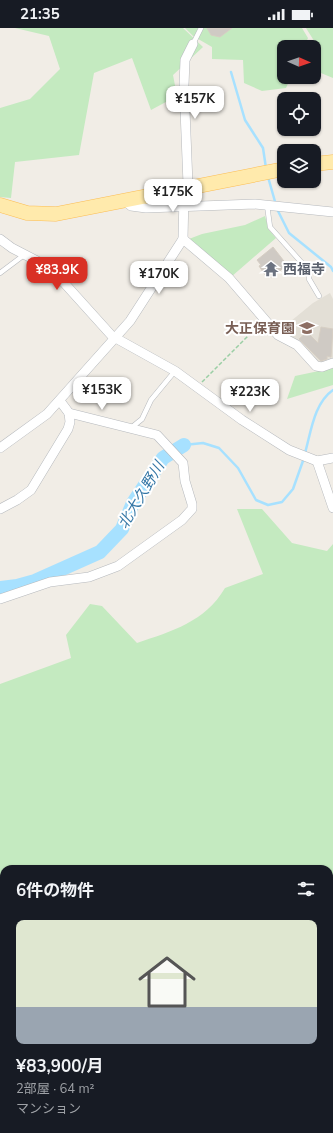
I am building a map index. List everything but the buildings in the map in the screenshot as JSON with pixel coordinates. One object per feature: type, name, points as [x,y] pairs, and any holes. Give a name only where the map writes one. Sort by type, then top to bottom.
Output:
[{"type":"main road","points":[[321,163],[333,162]]},
{"type":"main road","points":[[0,206],[27,213],[51,214],[125,201],[274,171]]},
{"type":"street","points":[[0,448],[36,423],[60,401],[116,338],[130,321],[184,239],[183,207],[188,184],[184,85],[185,60],[192,44]]},
{"type":"street","points":[[125,201],[131,206],[137,207],[183,207],[243,204],[333,212]]},
{"type":"street","points":[[0,239],[24,255],[41,263],[57,275],[116,338],[175,371],[196,388],[242,420],[289,450],[313,459],[333,458]]},
{"type":"street","points":[[184,239],[229,278],[278,335],[297,345],[316,366],[322,367],[333,363]]},
{"type":"street","points":[[0,509],[24,495],[36,482],[68,430],[70,422],[69,413],[60,401]]},
{"type":"street","points":[[0,599],[50,582],[89,577],[118,566],[182,520],[192,509],[192,504],[185,481],[183,464],[164,440],[151,432],[130,429],[69,413]]},
{"type":"street","points":[[313,459],[333,508]]},
{"type":"lane","points":[[192,44],[200,28]]},
{"type":"lane","points":[[267,206],[270,227],[302,263],[319,296]]},
{"type":"lane","points":[[0,273],[24,255]]},
{"type":"lane","points":[[130,429],[142,419],[151,400],[175,371]]},
{"type":"path","points":[[196,388],[265,320]]},
{"type":"shaded area","name":"大正保育園","points":[[330,293],[333,299],[333,359],[323,363],[317,363],[276,330],[285,326],[313,303]]},
{"type":"green space","points":[[15,28],[183,28],[203,47],[173,75],[177,96],[151,110],[132,58],[94,73],[79,155],[15,162],[11,198],[0,197],[0,108],[30,99],[60,69],[49,36]]},
{"type":"green space","points":[[185,28],[302,28],[308,38],[307,40],[277,40],[277,84],[288,84],[286,88],[262,91],[244,83],[243,60],[212,59],[212,47],[193,36]]},
{"type":"green space","points":[[306,28],[333,28],[333,78],[321,73],[321,40],[314,40]]},
{"type":"green space","points":[[265,216],[269,230],[276,238],[231,277],[189,239],[202,234],[245,225]]},
{"type":"green space","points":[[333,368],[333,385],[287,399],[295,376]]},
{"type":"green space","points":[[237,509],[262,509],[292,543],[327,551],[333,544],[333,865],[0,865],[0,684],[71,658],[66,635],[90,604],[102,606],[137,643],[187,624],[208,609],[217,600],[225,588],[263,574]]},
{"type":"waterway","points":[[231,72],[245,120],[263,148],[266,168]]},
{"type":"waterway","points":[[268,177],[276,205]]},
{"type":"waterway","points":[[277,209],[289,233],[331,267],[333,271]]},
{"type":"waterway","name":"北大久野川","points":[[305,453],[311,427],[317,410],[321,402],[333,390]]},
{"type":"waterway","name":"北大久野川","points":[[184,445],[203,443],[219,448],[238,468],[256,500],[268,505],[282,502],[293,489],[304,458]]},
{"type":"waterway","name":"北大久野川","points":[[0,588],[17,586],[35,581],[100,552],[122,529],[133,503],[163,458],[184,445]]},
{"type":"place","name":"西福寺","points":[[271,269]]},
{"type":"place","name":"大正保育園","points":[[307,328]]}]
